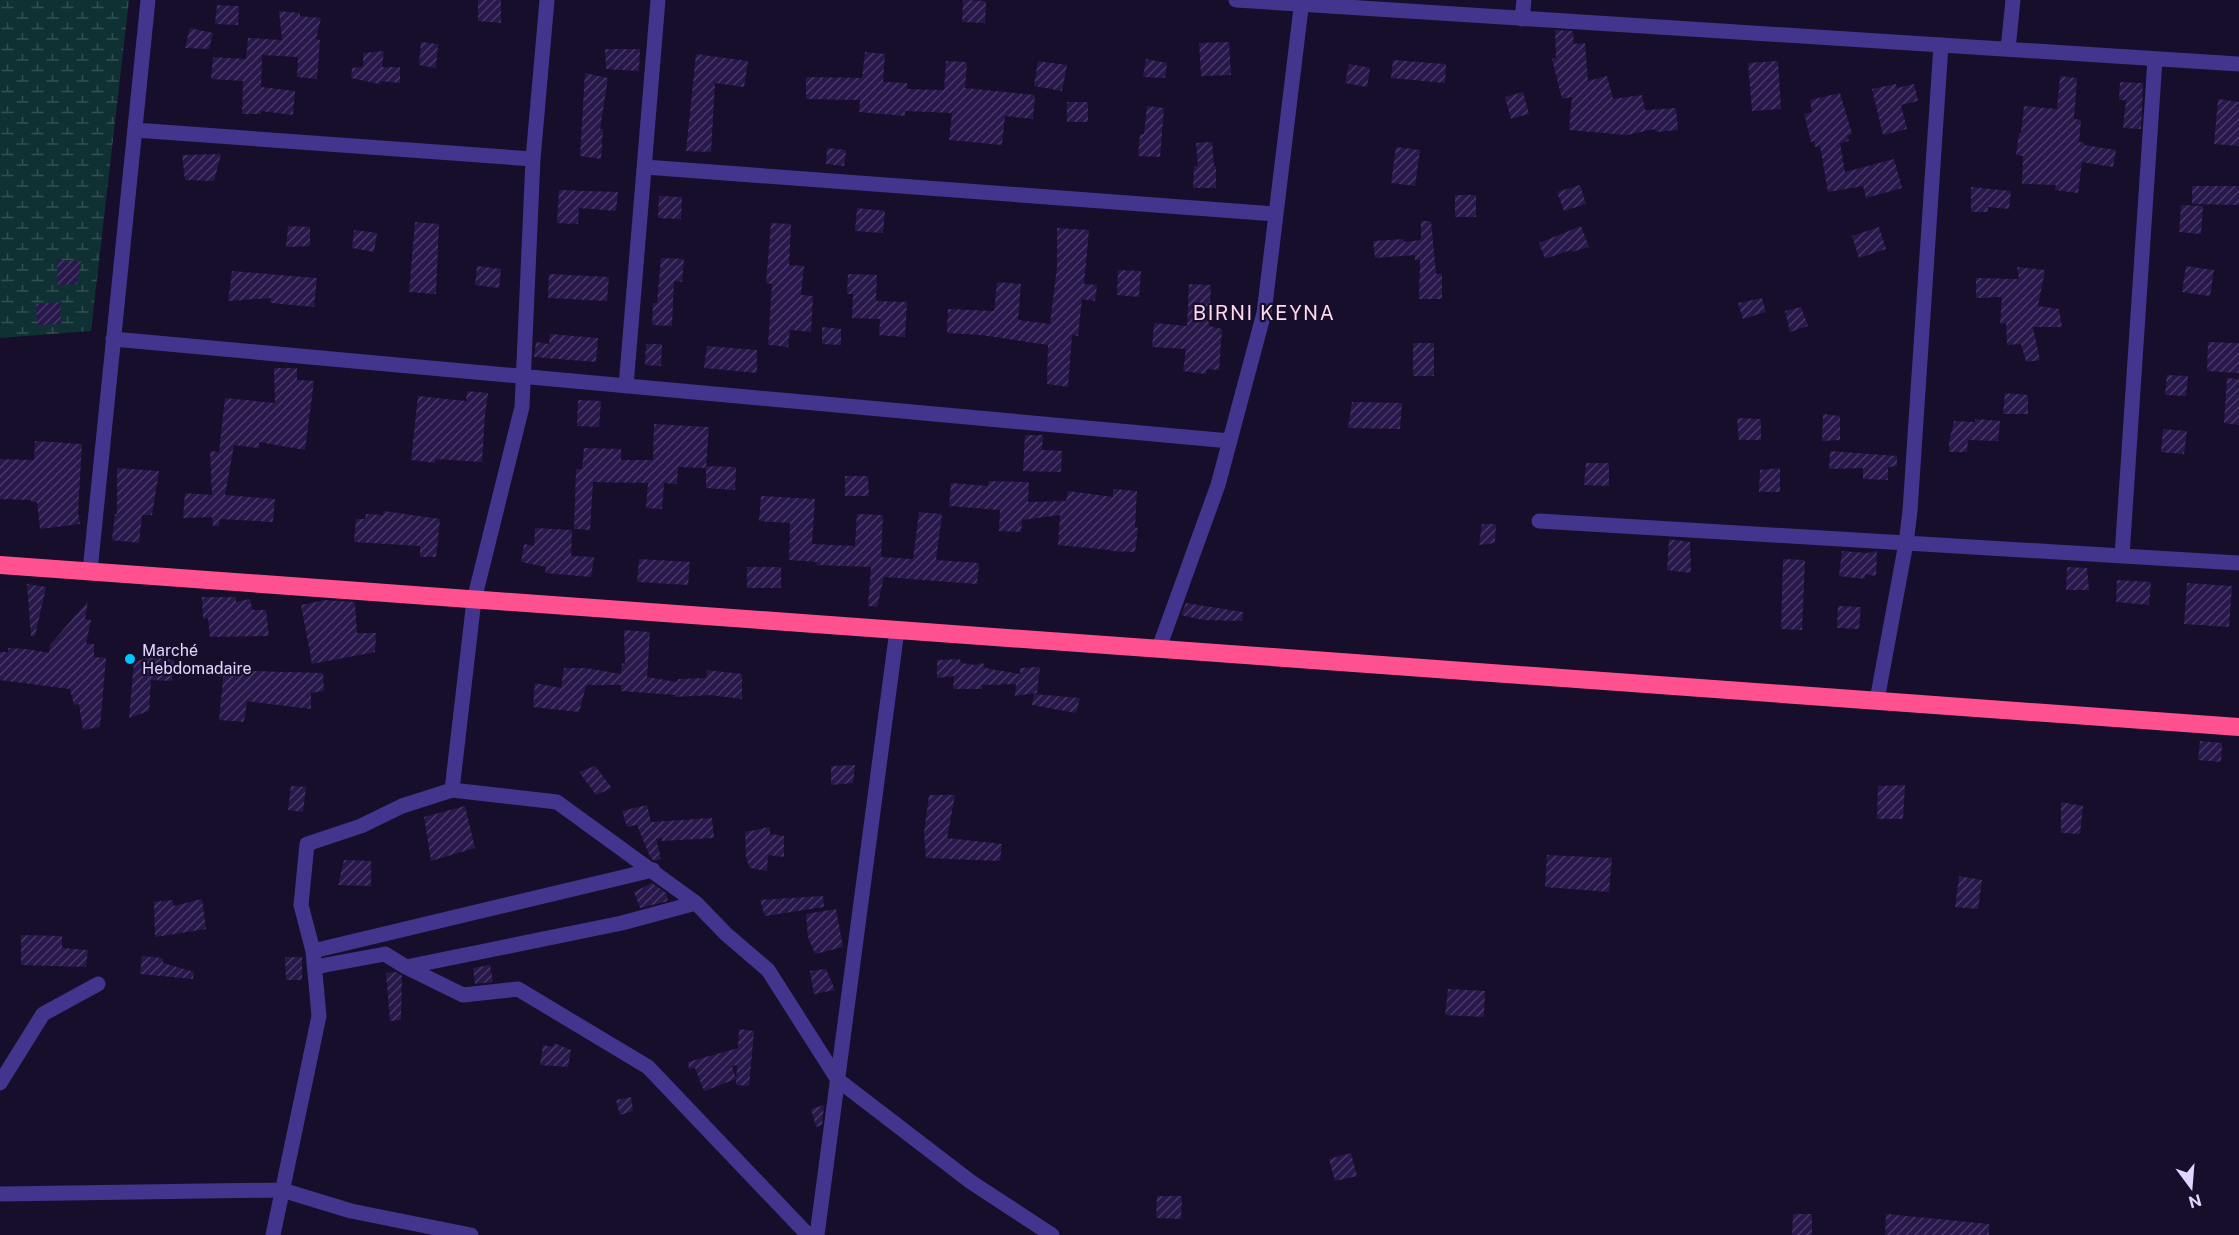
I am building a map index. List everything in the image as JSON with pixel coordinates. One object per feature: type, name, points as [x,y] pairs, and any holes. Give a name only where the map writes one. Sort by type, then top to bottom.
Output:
[{"type":"highway","points":[[0,565],[2239,727]]},
{"type":"street","points":[[90,571],[148,0]]},
{"type":"street","points":[[452,790],[474,600],[522,407],[533,159],[547,0]]},
{"type":"street","points":[[627,386],[658,0]]},
{"type":"street","points":[[1236,0],[1301,2],[1522,19],[2239,64]]},
{"type":"street","points":[[1522,19],[1524,0]]},
{"type":"street","points":[[2008,49],[2013,0]]},
{"type":"street","points":[[1159,648],[1218,485],[1264,313],[1301,2]]},
{"type":"street","points":[[1877,700],[1906,543],[1941,45]]},
{"type":"street","points":[[2122,556],[2155,59]]},
{"type":"street","points":[[135,130],[533,159]]},
{"type":"street","points":[[645,167],[1276,214]]},
{"type":"street","points":[[113,339],[1230,441]]},
{"type":"street","points":[[1539,520],[2239,563]]},
{"type":"street","points":[[817,1235],[897,630]]},
{"type":"street","points":[[273,1235],[319,1016],[313,951],[302,905],[307,844],[361,826],[402,806],[452,790],[557,802],[653,870],[696,903],[726,934],[768,970],[838,1080],[971,1182],[1052,1235]]},
{"type":"street","points":[[313,951],[653,870]]},
{"type":"street","points":[[405,967],[622,923],[696,903]]},
{"type":"street","points":[[315,967],[385,954],[405,967],[463,995],[518,989],[648,1067],[808,1235]]},
{"type":"street","points":[[0,1083],[43,1014],[98,984]]},
{"type":"street","points":[[0,1194],[282,1190],[351,1211],[471,1235]]},
{"type":"green space","points":[[0,0],[129,0],[91,331],[0,338]]},
{"type":"building","points":[[478,0],[501,0],[501,23],[478,21]]},
{"type":"building","points":[[963,0],[986,1],[985,23],[962,22]]},
{"type":"building","points":[[217,5],[239,6],[238,25],[215,24]]},
{"type":"building","points":[[279,11],[321,18],[316,39],[320,40],[317,79],[297,77],[298,57],[262,55],[261,87],[295,91],[293,115],[261,111],[261,114],[242,114],[243,81],[211,79],[213,57],[246,59],[248,38],[282,40]]},
{"type":"building","points":[[190,28],[213,33],[209,49],[185,48]]},
{"type":"building","points":[[1555,30],[1573,31],[1574,44],[1585,43],[1588,81],[1607,76],[1613,99],[1642,95],[1645,110],[1676,108],[1678,130],[1656,132],[1655,129],[1627,135],[1569,130],[1572,97],[1562,99],[1552,59],[1556,58]]},
{"type":"building","points":[[421,42],[438,44],[436,68],[419,65]]},
{"type":"building","points":[[1229,42],[1231,75],[1201,76],[1199,43]]},
{"type":"building","points":[[605,49],[640,49],[639,71],[606,69]]},
{"type":"building","points":[[384,51],[382,67],[400,67],[400,83],[380,81],[380,84],[351,78],[352,68],[363,67],[363,53]]},
{"type":"building","points":[[865,52],[885,54],[883,82],[907,83],[907,89],[944,90],[946,61],[967,62],[965,88],[1035,95],[1033,119],[1005,116],[1002,145],[949,140],[952,113],[905,111],[905,116],[859,112],[860,100],[806,99],[806,77],[862,78]]},
{"type":"building","points":[[696,54],[748,61],[744,87],[715,83],[711,152],[686,151]]},
{"type":"building","points":[[1146,59],[1167,63],[1165,78],[1143,77]]},
{"type":"building","points":[[1393,60],[1446,64],[1445,83],[1391,78]]},
{"type":"building","points":[[1038,61],[1067,65],[1062,91],[1034,86]]},
{"type":"building","points":[[1778,61],[1781,109],[1752,111],[1748,63]]},
{"type":"building","points":[[1349,64],[1370,68],[1367,87],[1345,83]]},
{"type":"building","points":[[585,73],[608,78],[600,129],[603,129],[601,159],[580,156]]},
{"type":"building","points":[[2060,76],[2077,78],[2074,119],[2081,120],[2079,142],[2084,145],[2116,150],[2113,167],[2082,162],[2078,193],[2055,190],[2056,185],[2022,184],[2023,156],[2016,155],[2024,106],[2057,109]]},
{"type":"building","points":[[2120,82],[2143,83],[2141,129],[2123,128],[2126,100],[2119,100]]},
{"type":"building","points":[[1896,84],[1897,88],[1914,84],[1918,101],[1901,105],[1907,129],[1883,135],[1872,89]]},
{"type":"building","points":[[1523,92],[1529,114],[1511,119],[1505,97]]},
{"type":"building","points":[[1840,93],[1852,134],[1847,136],[1849,141],[1840,143],[1845,172],[1894,159],[1902,188],[1866,198],[1863,186],[1828,192],[1820,146],[1815,147],[1814,141],[1811,142],[1804,114],[1812,112],[1810,100]]},
{"type":"building","points":[[2218,99],[2239,102],[2239,146],[2214,144]]},
{"type":"building","points":[[1067,102],[1088,102],[1088,122],[1067,122]]},
{"type":"building","points":[[1147,106],[1164,108],[1160,157],[1138,156],[1140,134],[1144,134]]},
{"type":"building","points":[[1212,142],[1214,166],[1216,166],[1216,188],[1193,188],[1194,166],[1198,166],[1196,143]]},
{"type":"building","points":[[1396,147],[1420,150],[1415,186],[1391,183]]},
{"type":"building","points":[[827,148],[846,150],[844,166],[826,164]]},
{"type":"building","points":[[221,154],[214,181],[185,180],[182,155]]},
{"type":"building","points":[[1580,185],[1586,204],[1564,211],[1557,192]]},
{"type":"building","points":[[2192,186],[2239,186],[2239,205],[2192,204]]},
{"type":"building","points":[[1971,187],[2011,191],[2009,209],[1988,207],[1988,212],[1971,212]]},
{"type":"building","points":[[559,190],[618,192],[616,211],[579,208],[578,224],[557,223]]},
{"type":"building","points":[[1455,195],[1476,195],[1476,217],[1455,217]]},
{"type":"building","points":[[659,196],[682,197],[681,219],[658,218]]},
{"type":"building","points":[[2181,205],[2203,206],[2201,234],[2179,232]]},
{"type":"building","points":[[857,208],[885,211],[883,233],[855,231]]},
{"type":"building","points":[[1421,221],[1431,221],[1436,274],[1442,274],[1442,299],[1419,299],[1420,260],[1415,260],[1415,255],[1375,258],[1373,241],[1421,240]]},
{"type":"building","points":[[415,222],[439,224],[436,294],[409,292]]},
{"type":"building","points":[[771,223],[791,224],[789,265],[804,266],[801,295],[813,296],[811,332],[790,330],[788,347],[768,345],[772,284],[766,283]]},
{"type":"building","points":[[288,226],[310,227],[310,246],[286,247]]},
{"type":"building","points":[[1581,226],[1589,247],[1572,252],[1571,250],[1545,259],[1539,243]]},
{"type":"building","points":[[1879,227],[1886,249],[1859,258],[1852,236]]},
{"type":"building","points":[[1057,228],[1089,230],[1084,284],[1097,285],[1095,301],[1082,299],[1078,336],[1072,335],[1068,387],[1047,384],[1048,345],[981,335],[947,333],[948,309],[994,311],[997,282],[1021,284],[1018,320],[1050,324],[1057,266]]},
{"type":"building","points":[[354,230],[377,233],[374,252],[352,248]]},
{"type":"building","points":[[661,258],[684,259],[682,282],[674,281],[672,326],[652,325],[653,303],[657,303]]},
{"type":"building","points":[[57,260],[81,261],[77,284],[58,285]]},
{"type":"building","points":[[477,266],[501,269],[499,288],[475,285]]},
{"type":"building","points":[[2186,266],[2214,270],[2210,296],[2182,292]]},
{"type":"building","points":[[2017,267],[2045,270],[2038,306],[2059,309],[2062,327],[2033,327],[2040,360],[2026,362],[2021,344],[2007,345],[2006,323],[2000,324],[2002,297],[1976,298],[1976,278],[2019,279]]},
{"type":"building","points":[[1118,270],[1141,271],[1139,297],[1117,295]]},
{"type":"building","points":[[232,271],[317,278],[314,307],[270,303],[271,298],[228,301]]},
{"type":"building","points":[[549,274],[609,277],[607,301],[548,298]]},
{"type":"building","points":[[848,274],[877,275],[876,301],[907,302],[905,337],[879,335],[880,319],[852,318],[853,294],[847,294]]},
{"type":"building","points":[[1189,284],[1211,285],[1209,326],[1222,329],[1219,370],[1207,369],[1206,374],[1183,371],[1186,349],[1152,347],[1154,323],[1187,326]]},
{"type":"building","points":[[1762,298],[1766,312],[1743,319],[1738,303]]},
{"type":"building","points":[[60,302],[61,324],[37,325],[36,304]]},
{"type":"building","points":[[1801,307],[1808,326],[1790,332],[1785,311]]},
{"type":"building","points":[[822,327],[841,329],[841,345],[822,344]]},
{"type":"building","points":[[550,334],[598,338],[596,362],[534,357],[536,342],[549,344]]},
{"type":"building","points":[[2208,342],[2239,343],[2239,373],[2207,371]]},
{"type":"building","points":[[1413,343],[1434,343],[1434,376],[1413,376]]},
{"type":"building","points":[[646,344],[662,344],[661,366],[645,365]]},
{"type":"building","points":[[707,346],[757,350],[757,373],[704,368]]},
{"type":"building","points":[[274,368],[297,368],[297,380],[314,381],[305,450],[259,442],[259,448],[234,445],[225,495],[275,499],[273,522],[220,519],[219,526],[213,526],[212,517],[183,518],[185,493],[212,495],[210,451],[219,452],[225,398],[275,403]]},
{"type":"building","points":[[2167,375],[2188,376],[2186,396],[2165,395]]},
{"type":"building","points":[[2227,378],[2239,379],[2239,425],[2224,423]]},
{"type":"building","points":[[467,391],[488,393],[482,462],[436,459],[435,463],[411,460],[418,396],[466,401]]},
{"type":"building","points":[[2005,393],[2028,395],[2028,414],[2003,414]]},
{"type":"building","points":[[578,400],[601,401],[599,427],[577,426]]},
{"type":"building","points":[[1352,402],[1402,403],[1400,429],[1348,428]]},
{"type":"building","points":[[1823,414],[1840,416],[1840,440],[1822,441]]},
{"type":"building","points":[[1737,418],[1761,419],[1761,440],[1739,440]]},
{"type":"building","points":[[1975,419],[2000,421],[1998,441],[1968,440],[1967,452],[1949,452],[1954,421],[1975,422]]},
{"type":"building","points":[[654,424],[709,427],[706,468],[678,467],[677,484],[664,483],[662,509],[646,508],[648,483],[593,482],[590,530],[574,529],[576,469],[582,469],[584,448],[621,449],[621,460],[653,460]]},
{"type":"building","points":[[2163,429],[2187,431],[2184,454],[2161,452]]},
{"type":"building","points":[[1025,435],[1043,435],[1042,450],[1062,451],[1061,472],[1023,471]]},
{"type":"building","points":[[35,441],[82,444],[78,512],[80,524],[40,529],[37,502],[0,499],[0,459],[34,460]]},
{"type":"building","points":[[1830,451],[1897,456],[1897,466],[1888,467],[1888,480],[1863,479],[1863,468],[1829,469]]},
{"type":"building","points":[[1586,463],[1609,463],[1609,486],[1584,485]]},
{"type":"building","points":[[706,466],[736,467],[735,490],[706,488]]},
{"type":"building","points":[[117,468],[159,471],[152,515],[142,515],[139,543],[112,540],[115,514],[117,514]]},
{"type":"building","points":[[1780,468],[1780,492],[1759,492],[1760,470]]},
{"type":"building","points":[[845,476],[868,476],[869,496],[845,496]]},
{"type":"building","points":[[989,481],[1029,482],[1028,502],[1066,501],[1068,491],[1113,497],[1113,489],[1137,491],[1135,527],[1138,528],[1135,552],[1058,545],[1060,515],[1022,520],[1021,532],[999,531],[1000,510],[949,506],[951,483],[988,486]]},
{"type":"building","points":[[761,496],[815,499],[812,544],[855,546],[857,514],[883,515],[881,557],[913,559],[919,512],[942,514],[936,560],[979,563],[977,584],[884,577],[877,607],[868,606],[871,567],[816,565],[817,562],[789,560],[790,523],[759,521]]},
{"type":"building","points":[[384,511],[440,519],[436,557],[420,557],[420,546],[354,542],[356,519],[365,519],[366,514],[383,515]]},
{"type":"building","points":[[1482,524],[1496,524],[1495,543],[1479,545]]},
{"type":"building","points":[[535,528],[572,530],[571,556],[594,557],[591,577],[545,573],[546,567],[521,562],[524,544],[534,546]]},
{"type":"building","points":[[1669,539],[1690,542],[1691,573],[1667,570]]},
{"type":"building","points":[[1842,551],[1867,553],[1877,551],[1876,576],[1865,574],[1865,579],[1839,576]]},
{"type":"building","points":[[639,559],[690,562],[688,585],[637,582]]},
{"type":"building","points":[[1783,559],[1805,560],[1802,630],[1781,629]]},
{"type":"building","points":[[747,567],[781,567],[781,588],[747,588]]},
{"type":"building","points":[[2067,567],[2087,568],[2089,590],[2066,590]]},
{"type":"building","points":[[2117,580],[2151,582],[2149,605],[2116,602]]},
{"type":"building","points":[[2187,583],[2232,586],[2229,627],[2184,624]]},
{"type":"building","points":[[27,584],[46,587],[35,636],[31,636]]},
{"type":"building","points":[[202,597],[236,597],[236,602],[250,599],[252,610],[266,610],[269,636],[210,637],[208,618],[203,619]]},
{"type":"building","points":[[325,600],[355,602],[357,633],[376,633],[375,652],[312,664],[301,605]]},
{"type":"building","points":[[88,601],[85,619],[91,620],[86,644],[94,644],[94,657],[106,658],[100,727],[83,730],[79,704],[74,705],[70,689],[0,680],[0,652],[8,652],[8,648],[49,653],[50,645]]},
{"type":"building","points":[[1186,603],[1243,612],[1242,621],[1203,620],[1181,615]]},
{"type":"building","points":[[1838,606],[1861,607],[1859,629],[1837,628]]},
{"type":"building","points":[[624,630],[650,632],[647,677],[677,682],[678,679],[706,678],[707,670],[742,674],[742,699],[711,695],[674,697],[675,695],[621,691],[621,685],[588,685],[579,712],[533,707],[535,683],[561,688],[564,668],[586,668],[621,674],[622,663],[625,664]]},
{"type":"building","points":[[150,657],[174,660],[172,681],[151,680],[149,711],[129,718],[134,662]]},
{"type":"building","points":[[960,659],[961,663],[975,665],[983,663],[985,668],[1020,674],[1020,668],[1040,667],[1037,693],[1015,696],[1016,684],[982,685],[982,689],[953,689],[954,676],[937,678],[937,660]]},
{"type":"building","points":[[224,670],[323,673],[324,691],[311,693],[311,709],[247,701],[244,722],[219,720]]},
{"type":"building","points":[[1034,694],[1080,698],[1076,713],[1032,705]]},
{"type":"building","points":[[2200,741],[2222,743],[2221,762],[2198,760]]},
{"type":"building","points":[[855,765],[853,783],[831,785],[831,766]]},
{"type":"building","points":[[595,766],[612,788],[596,795],[579,772]]},
{"type":"building","points":[[1905,785],[1903,819],[1877,819],[1878,786]]},
{"type":"building","points":[[291,786],[306,787],[303,812],[288,810]]},
{"type":"building","points":[[929,795],[955,795],[947,838],[1002,844],[1000,861],[926,858],[924,833]]},
{"type":"building","points":[[2061,802],[2083,806],[2080,834],[2061,833]]},
{"type":"building","points":[[647,805],[651,822],[712,818],[714,838],[662,841],[662,838],[656,839],[661,859],[654,861],[650,857],[637,825],[627,827],[622,811]]},
{"type":"building","points":[[465,806],[475,848],[431,861],[424,817]]},
{"type":"building","points":[[770,827],[770,834],[784,836],[784,857],[768,855],[767,871],[750,868],[746,858],[745,832]]},
{"type":"building","points":[[1547,855],[1612,858],[1609,892],[1545,887]]},
{"type":"building","points":[[344,860],[371,861],[371,886],[338,885]]},
{"type":"building","points":[[1959,876],[1982,880],[1978,909],[1955,907]]},
{"type":"building","points":[[652,883],[666,893],[668,901],[640,908],[634,892]]},
{"type":"building","points":[[823,896],[824,907],[765,916],[760,900]]},
{"type":"building","points":[[202,899],[206,929],[155,937],[154,902],[173,900],[173,906]]},
{"type":"building","points":[[836,909],[843,947],[815,954],[808,937],[806,914]]},
{"type":"building","points":[[21,935],[62,936],[62,948],[88,950],[86,967],[21,965]]},
{"type":"building","points":[[142,956],[163,958],[163,963],[194,972],[193,979],[140,974]]},
{"type":"building","points":[[285,957],[302,957],[302,980],[286,980]]},
{"type":"building","points":[[490,965],[493,982],[475,984],[473,968]]},
{"type":"building","points":[[826,969],[835,990],[814,994],[810,971]]},
{"type":"building","points":[[396,972],[402,976],[401,1020],[390,1021],[386,973]]},
{"type":"building","points":[[1448,989],[1485,991],[1484,1017],[1445,1015]]},
{"type":"building","points":[[739,1029],[754,1031],[749,1086],[736,1085],[737,1065],[732,1066],[736,1079],[704,1091],[695,1068],[689,1069],[688,1062],[738,1048]]},
{"type":"building","points":[[554,1043],[571,1050],[568,1067],[540,1065],[543,1045],[553,1047]]},
{"type":"building","points":[[631,1097],[633,1111],[620,1115],[616,1100]]},
{"type":"building","points":[[824,1105],[822,1125],[816,1127],[811,1109]]},
{"type":"building","points":[[1351,1153],[1357,1176],[1335,1181],[1329,1159]]},
{"type":"building","points":[[1157,1196],[1182,1196],[1181,1219],[1156,1218]]},
{"type":"building","points":[[1793,1214],[1812,1214],[1812,1235],[1792,1235]]},
{"type":"building","points":[[1886,1214],[1989,1224],[1989,1235],[1885,1235]]},
{"type":"place","name":"Marché Hebdomadaire","points":[[130,659]]},
{"type":"district","name":"BIRNI KEYNA","points":[[1264,313]]}]
